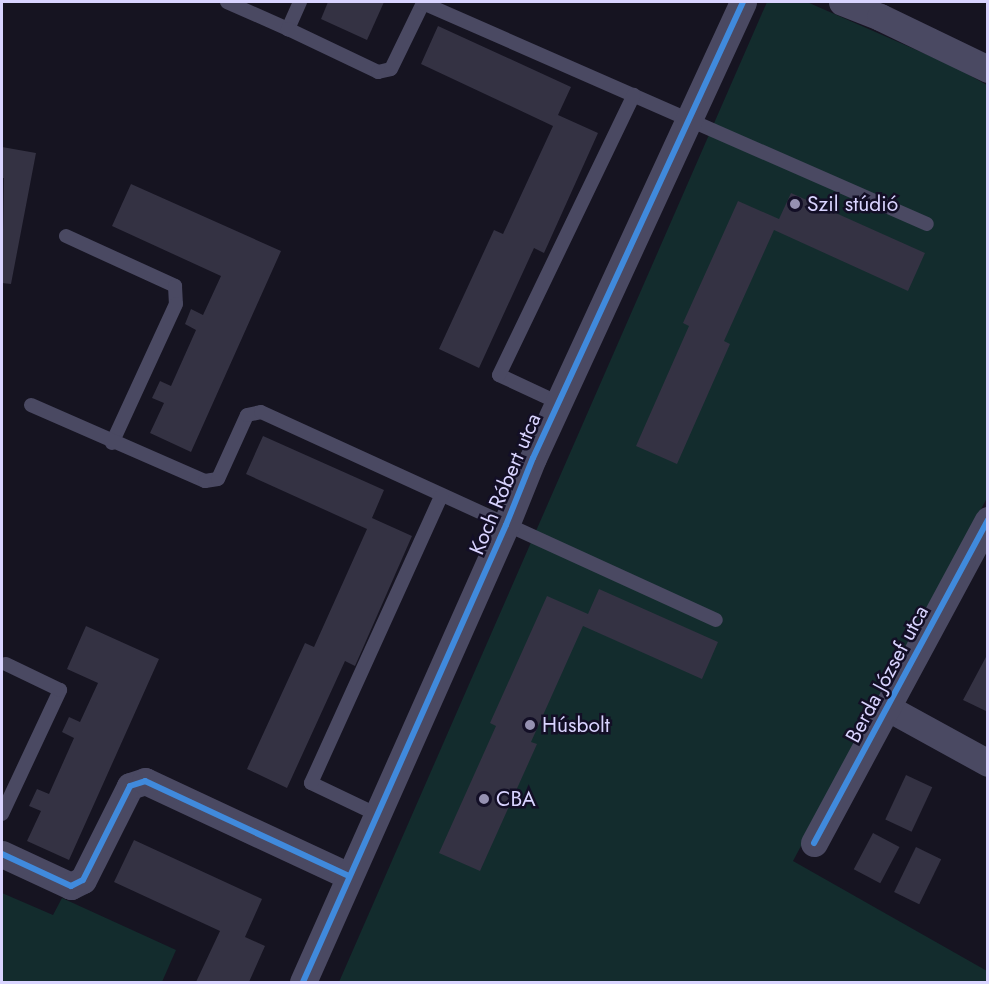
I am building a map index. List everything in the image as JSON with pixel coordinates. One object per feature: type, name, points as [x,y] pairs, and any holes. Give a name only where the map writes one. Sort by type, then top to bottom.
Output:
[{"type":"street","name":"Koch Róbert utca","points":[[303,982],[559,403],[743,2]]},
{"type":"street","points":[[842,2],[880,16],[987,69]]},
{"type":"street","name":"Berda József utca","points":[[814,843],[987,520]]},
{"type":"street","points":[[888,708],[987,763]]},
{"type":"street","points":[[2,854],[71,886],[84,880],[130,786],[145,781],[349,876]]},
{"type":"lane","points":[[227,2],[378,72],[391,69],[423,3],[634,95],[689,122],[927,224]]},
{"type":"lane","points":[[288,29],[300,2]]},
{"type":"lane","points":[[559,403],[499,375],[634,95]]},
{"type":"lane","points":[[66,236],[175,286],[176,304],[112,442]]},
{"type":"lane","points":[[31,405],[205,481],[219,479],[248,415],[261,412],[716,620]]},
{"type":"lane","points":[[376,814],[311,783],[441,496]]},
{"type":"lane","points":[[2,814],[60,690],[6,664]]},
{"type":"green space","points":[[767,2],[807,2],[953,66],[987,85],[987,498],[793,861],[987,971],[987,982],[339,982]]},
{"type":"green space","points":[[2,893],[53,915],[62,898],[176,950],[162,982],[2,982]]},
{"type":"building","points":[[328,2],[384,2],[367,40],[321,19]]},
{"type":"building","points":[[438,26],[571,87],[558,115],[598,133],[544,253],[534,248],[479,368],[439,349],[494,230],[503,234],[553,126],[421,64]]},
{"type":"building","points":[[2,147],[36,153],[11,284],[2,283],[4,178],[2,178]]},
{"type":"building","points":[[131,184],[281,251],[191,452],[150,433],[164,403],[152,398],[160,381],[171,386],[196,330],[185,324],[191,309],[203,315],[221,276],[112,226]]},
{"type":"building","points":[[791,193],[925,253],[908,291],[774,230],[724,341],[730,344],[677,464],[636,446],[689,326],[683,323],[738,201],[779,219]]},
{"type":"building","points":[[263,436],[384,490],[372,518],[412,536],[355,666],[345,661],[287,788],[247,769],[305,643],[314,647],[367,529],[246,474]]},
{"type":"building","points":[[599,589],[718,642],[702,679],[583,626],[531,742],[537,744],[480,871],[439,853],[496,726],[490,723],[547,596],[588,614]]},
{"type":"building","points":[[86,626],[159,659],[69,860],[27,841],[41,811],[29,806],[37,789],[49,794],[74,738],[62,732],[69,717],[80,722],[98,683],[67,669]]},
{"type":"building","points":[[986,657],[988,658],[988,712],[963,700]]},
{"type":"building","points":[[906,775],[932,787],[912,832],[885,819]]},
{"type":"building","points":[[873,833],[899,847],[880,883],[854,869]]},
{"type":"building","points":[[134,840],[262,899],[245,937],[265,946],[249,982],[196,982],[220,931],[114,882]]},
{"type":"building","points":[[916,847],[941,859],[919,904],[894,892]]},
{"type":"cycle path","points":[[303,982],[506,525],[533,458],[743,2]]},
{"type":"cycle path","points":[[814,843],[988,520]]},
{"type":"cycle path","points":[[2,854],[71,886],[83,880],[130,786],[145,781],[349,876]]},
{"type":"place","name":"Szil stúdió","points":[[795,204]]},
{"type":"place","name":"Húsbolt","points":[[530,725]]},
{"type":"place","name":"CBA","points":[[484,799]]}]
